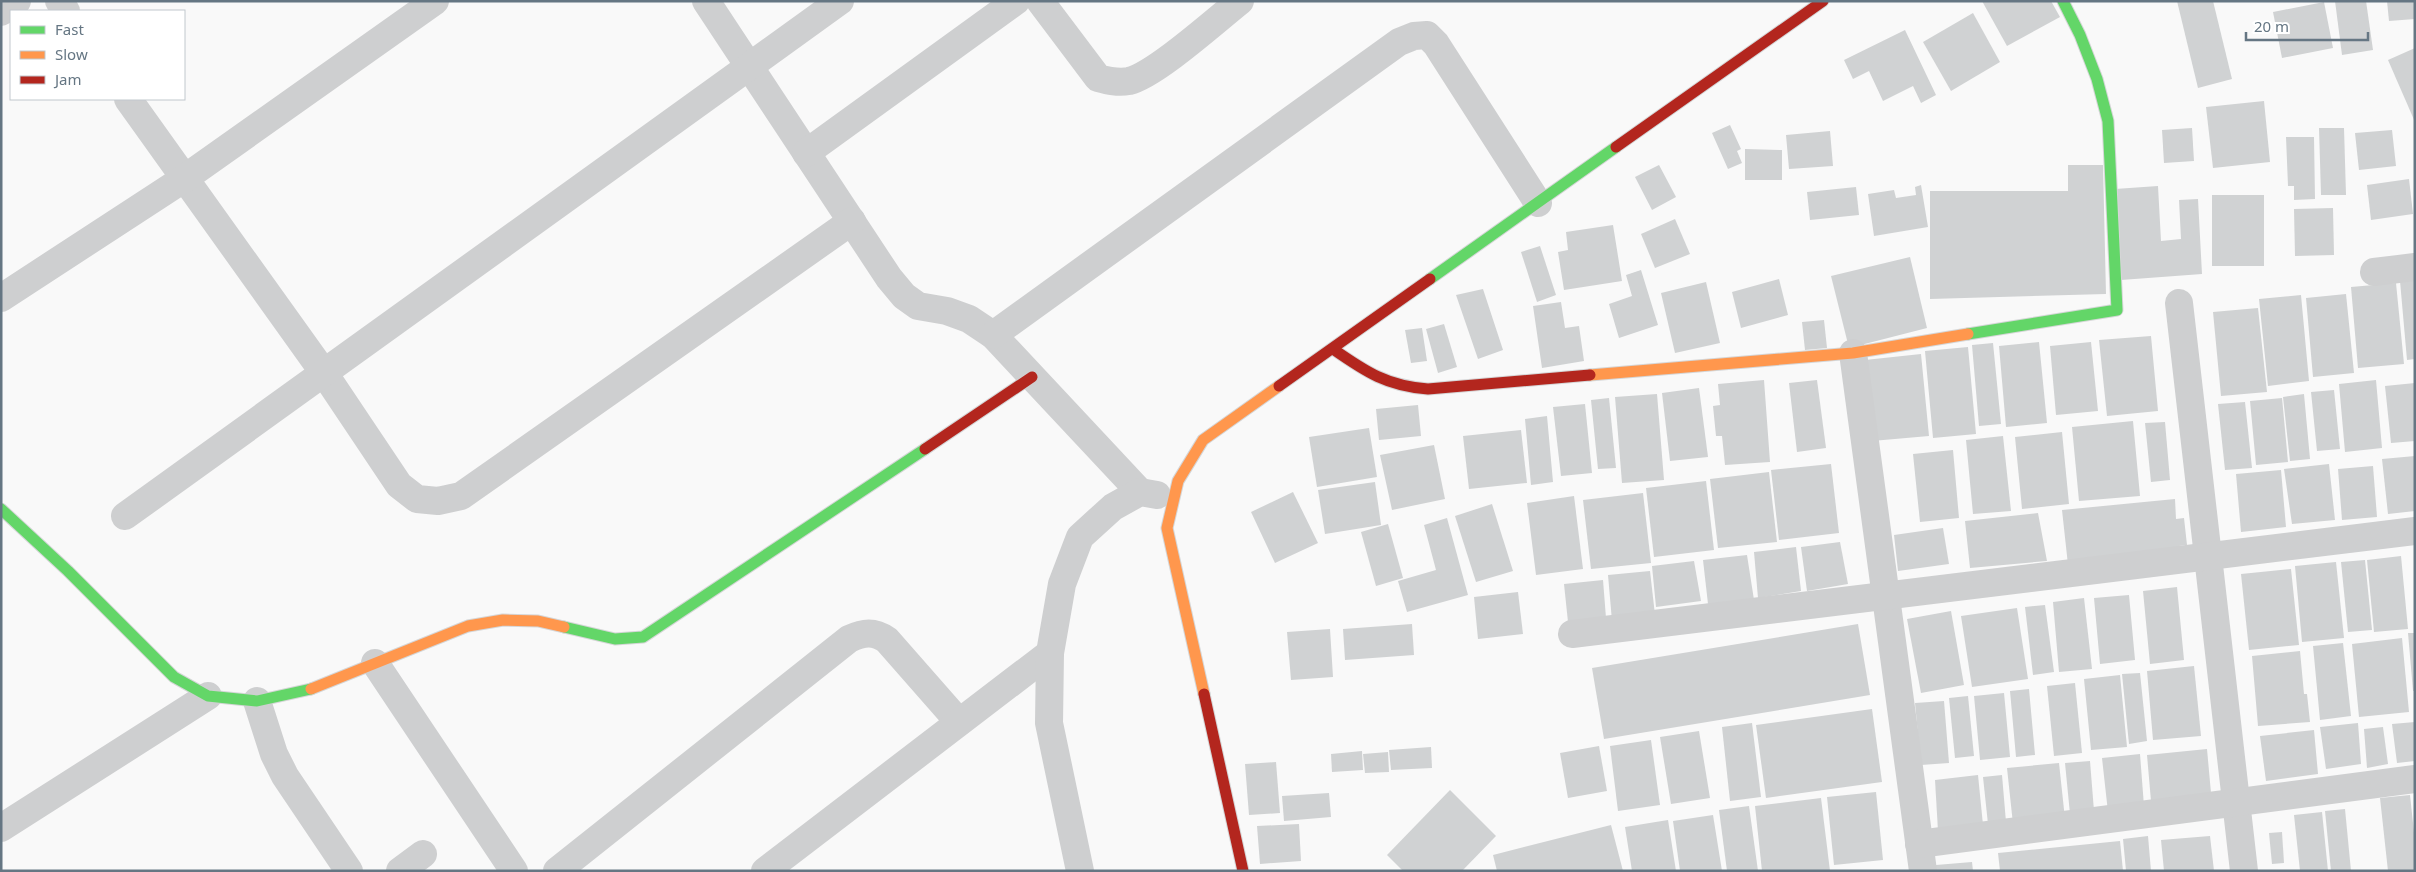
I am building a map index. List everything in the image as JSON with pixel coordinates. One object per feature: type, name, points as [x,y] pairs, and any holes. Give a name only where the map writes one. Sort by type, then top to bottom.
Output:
[{"type":"street","points":[[1,12],[17,1]]},
{"type":"street","points":[[1,298],[185,178],[435,1]]},
{"type":"street","points":[[706,1],[806,153],[904,296],[918,306],[947,311],[969,319],[993,335],[1140,492],[1171,497]]},
{"type":"street","points":[[125,516],[840,1]]},
{"type":"street","points":[[806,153],[1016,1]]},
{"type":"street","points":[[1040,1],[1098,78],[1111,82],[1130,80],[1151,71],[1240,1]]},
{"type":"street","points":[[1243,871],[1167,528],[1171,497],[1183,467],[1203,440],[1823,1]]},
{"type":"street","points":[[1333,349],[1380,381],[1404,389],[1428,389],[1853,353],[2117,310],[2108,121],[2096,79],[2080,35],[2063,1]]},
{"type":"street","points":[[993,335],[1399,42],[1414,36],[1426,36],[1436,44],[1538,203]]},
{"type":"street","points":[[129,100],[324,373],[399,485],[417,499],[438,501],[461,496],[852,221]]},
{"type":"street","points":[[2374,272],[2415,268]]},
{"type":"street","points":[[2179,303],[2244,871]]},
{"type":"street","points":[[1853,353],[1923,871]]},
{"type":"street","points":[[1,509],[68,571],[174,677],[208,696],[257,701],[302,693],[468,626],[503,620],[538,621],[615,639],[643,637],[1032,377]]},
{"type":"street","points":[[1080,871],[1049,723],[1050,653],[1062,584],[1080,537],[1113,507],[1140,492]]},
{"type":"street","points":[[1572,634],[2415,531]]},
{"type":"street","points":[[557,871],[849,639],[861,634],[876,633],[887,640],[959,722]]},
{"type":"street","points":[[765,871],[1050,653]]},
{"type":"street","points":[[375,663],[514,871]]},
{"type":"street","points":[[1,828],[208,696]]},
{"type":"street","points":[[257,701],[274,754],[285,776],[349,871]]},
{"type":"street","points":[[1919,844],[2415,779]]},
{"type":"street","points":[[400,871],[422,854]]},
{"type":"building","points":[[1982,1],[2051,1],[2060,17],[2007,46]]},
{"type":"building","points":[[2177,1],[2213,1],[2232,79],[2198,88]]},
{"type":"building","points":[[2335,1],[2366,1],[2373,50],[2342,55]]},
{"type":"building","points":[[2387,1],[2415,1],[2415,19],[2389,21]]},
{"type":"building","points":[[2324,2],[2333,48],[2282,58],[2273,12]]},
{"type":"building","points":[[1973,13],[2000,62],[1951,91],[1923,42]]},
{"type":"building","points":[[1905,30],[1936,95],[1921,103],[1913,86],[1883,101],[1869,71],[1853,79],[1844,60]]},
{"type":"building","points":[[2415,48],[2415,122],[2388,60]]},
{"type":"building","points":[[2264,101],[2270,162],[2213,168],[2206,107]]},
{"type":"building","points":[[1730,125],[1741,149],[1737,151],[1742,163],[1728,169],[1712,133]]},
{"type":"building","points":[[2192,128],[2194,161],[2164,163],[2162,130]]},
{"type":"building","points":[[2319,128],[2344,128],[2346,195],[2321,195]]},
{"type":"building","points":[[2392,130],[2396,166],[2359,170],[2355,133]]},
{"type":"building","points":[[1830,131],[1833,166],[1789,169],[1786,135]]},
{"type":"building","points":[[2286,137],[2314,137],[2315,199],[2294,200],[2294,186],[2288,186]]},
{"type":"building","points":[[1745,149],[1782,150],[1782,180],[1745,180]]},
{"type":"building","points":[[1659,165],[1676,197],[1652,210],[1635,177]]},
{"type":"building","points":[[2068,165],[2103,165],[2106,294],[1930,299],[1930,191],[2068,191]]},
{"type":"building","points":[[2409,179],[2413,214],[2371,220],[2367,185]]},
{"type":"building","points":[[1921,185],[1928,227],[1874,236],[1868,194],[1894,190],[1896,198],[1916,195],[1915,187]]},
{"type":"building","points":[[2158,186],[2161,241],[2181,239],[2179,200],[2198,199],[2202,274],[2121,280],[2115,189]]},
{"type":"building","points":[[1856,187],[1859,215],[1810,220],[1807,192]]},
{"type":"building","points":[[2212,195],[2264,195],[2264,266],[2212,266]]},
{"type":"building","points":[[2333,208],[2334,255],[2295,256],[2294,209]]},
{"type":"building","points":[[1675,219],[1690,254],[1655,268],[1641,234]]},
{"type":"building","points":[[1613,225],[1622,281],[1564,290],[1558,252],[1568,250],[1566,232]]},
{"type":"building","points":[[1540,246],[1556,295],[1537,302],[1521,252]]},
{"type":"building","points":[[1910,257],[1927,328],[1849,348],[1831,276]]},
{"type":"building","points":[[1641,270],[1658,325],[1619,338],[1609,304],[1632,296],[1626,275]]},
{"type":"building","points":[[1779,279],[1788,315],[1741,328],[1732,292]]},
{"type":"building","points":[[2415,280],[2415,359],[2407,360],[2400,281]]},
{"type":"building","points":[[1706,282],[1720,343],[1675,353],[1661,293]]},
{"type":"building","points":[[2396,283],[2404,364],[2358,368],[2351,287]]},
{"type":"building","points":[[1483,289],[1503,350],[1478,359],[1456,295]]},
{"type":"building","points":[[2346,294],[2354,373],[2313,377],[2306,298]]},
{"type":"building","points":[[2301,295],[2309,381],[2268,386],[2259,299]]},
{"type":"building","points":[[1561,302],[1565,328],[1579,326],[1584,361],[1542,368],[1533,306]]},
{"type":"building","points":[[2258,308],[2267,392],[2221,396],[2213,312]]},
{"type":"building","points":[[1824,320],[1827,348],[1805,350],[1802,322]]},
{"type":"building","points":[[1444,324],[1457,367],[1438,373],[1426,329]]},
{"type":"building","points":[[1422,328],[1427,361],[1411,363],[1405,330]]},
{"type":"building","points":[[2151,336],[2158,411],[2107,416],[2099,340]]},
{"type":"building","points":[[2039,342],[2047,423],[2006,427],[1999,346]]},
{"type":"building","points":[[2091,342],[2098,411],[2056,415],[2050,346]]},
{"type":"building","points":[[1993,343],[2001,424],[1979,426],[1972,345]]},
{"type":"building","points":[[1968,347],[1976,434],[1933,438],[1925,351]]},
{"type":"building","points":[[1921,354],[1929,436],[1872,441],[1865,360]]},
{"type":"building","points":[[1764,380],[1770,462],[1725,465],[1722,436],[1716,436],[1713,406],[1720,405],[1718,384]]},
{"type":"building","points":[[1817,380],[1826,448],[1797,452],[1789,383]]},
{"type":"building","points":[[2376,380],[2382,448],[2345,452],[2339,384]]},
{"type":"building","points":[[2415,383],[2415,441],[2391,443],[2385,386]]},
{"type":"building","points":[[1699,388],[1708,457],[1670,461],[1662,393]]},
{"type":"building","points":[[2334,390],[2340,449],[2317,451],[2311,392]]},
{"type":"building","points":[[1657,394],[1664,480],[1622,483],[1615,397]]},
{"type":"building","points":[[2304,394],[2310,459],[2290,461],[2283,397]]},
{"type":"building","points":[[1609,398],[1616,468],[1598,469],[1591,400]]},
{"type":"building","points":[[2282,398],[2288,462],[2256,465],[2250,401]]},
{"type":"building","points":[[2245,402],[2252,468],[2225,470],[2218,404]]},
{"type":"building","points":[[1585,404],[1592,473],[1561,476],[1553,407]]},
{"type":"building","points":[[1418,405],[1421,436],[1379,440],[1376,409]]},
{"type":"building","points":[[1547,416],[1553,482],[1531,485],[1525,419]]},
{"type":"building","points":[[2133,421],[2140,496],[2079,501],[2072,427]]},
{"type":"building","points":[[2165,422],[2170,480],[2151,482],[2145,423]]},
{"type":"building","points":[[1369,428],[1377,477],[1317,487],[1309,437]]},
{"type":"building","points":[[1521,430],[1527,483],[1469,489],[1463,436]]},
{"type":"building","points":[[2062,432],[2069,504],[2022,509],[2015,437]]},
{"type":"building","points":[[2003,436],[2011,511],[1973,514],[1966,440]]},
{"type":"building","points":[[1434,445],[1445,499],[1392,510],[1380,455]]},
{"type":"building","points":[[1953,450],[1959,518],[1920,522],[1913,454]]},
{"type":"building","points":[[2415,456],[2415,511],[2388,514],[2382,459]]},
{"type":"building","points":[[1831,464],[1839,533],[1779,540],[1771,470]]},
{"type":"building","points":[[2329,464],[2335,520],[2292,524],[2284,469]]},
{"type":"building","points":[[2373,466],[2377,517],[2342,520],[2338,469]]},
{"type":"building","points":[[2281,470],[2286,527],[2241,532],[2236,474]]},
{"type":"building","points":[[1769,472],[1777,542],[1718,548],[1710,479]]},
{"type":"building","points":[[1706,481],[1714,550],[1654,557],[1646,488]]},
{"type":"building","points":[[1375,482],[1381,525],[1325,534],[1318,490]]},
{"type":"building","points":[[1293,492],[1318,543],[1275,563],[1251,512]]},
{"type":"building","points":[[1643,493],[1651,563],[1591,569],[1583,500]]},
{"type":"building","points":[[1574,496],[1583,569],[1536,575],[1527,503]]},
{"type":"building","points":[[2175,499],[2176,519],[2184,518],[2187,545],[2179,546],[2180,552],[2068,565],[2062,510]]},
{"type":"building","points":[[1492,504],[1513,571],[1476,582],[1455,516]]},
{"type":"building","points":[[2038,513],[2047,561],[1970,568],[1965,521]]},
{"type":"building","points":[[1447,518],[1468,595],[1407,612],[1398,581],[1436,570],[1424,525]]},
{"type":"building","points":[[1388,524],[1403,578],[1376,586],[1361,532]]},
{"type":"building","points":[[1943,528],[1949,564],[1898,571],[1894,535]]},
{"type":"building","points":[[1840,542],[1848,584],[1807,591],[1801,547]]},
{"type":"building","points":[[1796,547],[1801,591],[1758,598],[1754,552]]},
{"type":"building","points":[[1747,555],[1754,600],[1708,604],[1703,560]]},
{"type":"building","points":[[2401,556],[2408,629],[2374,632],[2367,560]]},
{"type":"building","points":[[2365,560],[2372,630],[2348,632],[2341,562]]},
{"type":"building","points":[[1694,561],[1701,601],[1656,607],[1652,566]]},
{"type":"building","points":[[2336,562],[2344,638],[2302,642],[2295,566]]},
{"type":"building","points":[[2291,569],[2299,645],[2249,650],[2241,574]]},
{"type":"building","points":[[1650,571],[1655,615],[1612,621],[1608,575]]},
{"type":"building","points":[[1603,580],[1606,618],[1568,622],[1564,584]]},
{"type":"building","points":[[2177,587],[2184,660],[2150,664],[2143,591]]},
{"type":"building","points":[[1518,592],[1523,634],[1478,639],[1474,597]]},
{"type":"building","points":[[2129,595],[2135,660],[2100,664],[2094,598]]},
{"type":"building","points":[[2084,598],[2092,669],[2059,672],[2053,602]]},
{"type":"building","points":[[2045,605],[2054,672],[2033,675],[2025,607]]},
{"type":"building","points":[[2017,608],[2028,679],[1972,687],[1961,616]]},
{"type":"building","points":[[1951,611],[1964,685],[1921,693],[1907,619]]},
{"type":"building","points":[[1412,624],[1414,655],[1345,660],[1343,629]]},
{"type":"building","points":[[1858,624],[1870,695],[1604,739],[1592,668]]},
{"type":"building","points":[[1330,629],[1333,677],[1291,680],[1287,632]]},
{"type":"building","points":[[2408,633],[2415,633],[2415,691],[2413,691]]},
{"type":"building","points":[[2402,638],[2409,712],[2359,717],[2352,644]]},
{"type":"building","points":[[2343,643],[2351,716],[2320,720],[2313,646]]},
{"type":"building","points":[[2300,651],[2304,694],[2307,694],[2310,722],[2258,726],[2252,656]]},
{"type":"building","points":[[2194,666],[2201,736],[2153,740],[2147,671]]},
{"type":"building","points":[[2140,673],[2147,741],[2129,744],[2122,674]]},
{"type":"building","points":[[2120,675],[2127,747],[2091,750],[2084,679]]},
{"type":"building","points":[[2075,683],[2082,753],[2054,756],[2047,686]]},
{"type":"building","points":[[2029,689],[2035,755],[2016,757],[2010,691]]},
{"type":"building","points":[[2004,693],[2010,757],[1980,760],[1974,696]]},
{"type":"building","points":[[1968,696],[1974,756],[1955,758],[1949,698]]},
{"type":"building","points":[[1944,701],[1949,763],[1921,765],[1915,703]]},
{"type":"building","points":[[1872,709],[1882,782],[1766,798],[1756,725]]},
{"type":"building","points":[[2415,722],[2415,761],[2397,763],[2392,724]]},
{"type":"building","points":[[1752,723],[1761,797],[1730,801],[1722,727]]},
{"type":"building","points":[[2358,723],[2361,764],[2326,769],[2320,727]]},
{"type":"building","points":[[2383,727],[2388,764],[2367,768],[2364,729]]},
{"type":"building","points":[[2314,730],[2318,774],[2266,781],[2260,736]]},
{"type":"building","points":[[1699,731],[1710,798],[1671,804],[1660,737]]},
{"type":"building","points":[[1651,740],[1660,805],[1618,811],[1610,746]]},
{"type":"building","points":[[1599,746],[1607,791],[1568,798],[1560,753]]},
{"type":"building","points":[[1431,747],[1432,768],[1391,770],[1389,750]]},
{"type":"building","points":[[2207,749],[2211,793],[2151,801],[2147,755]]},
{"type":"building","points":[[1362,751],[1363,770],[1332,772],[1331,754]]},
{"type":"building","points":[[1388,752],[1389,772],[1365,773],[1363,754]]},
{"type":"building","points":[[2140,754],[2144,806],[2108,812],[2102,758]]},
{"type":"building","points":[[2090,761],[2094,811],[2070,814],[2065,763]]},
{"type":"building","points":[[1276,762],[1280,813],[1249,815],[1245,764]]},
{"type":"building","points":[[2059,763],[2065,819],[2013,824],[2007,768]]},
{"type":"building","points":[[1978,775],[1983,825],[1938,831],[1935,780]]},
{"type":"building","points":[[2002,775],[2006,822],[1988,824],[1983,777]]},
{"type":"building","points":[[1450,790],[1496,836],[1462,871],[1403,871],[1387,855]]},
{"type":"building","points":[[1876,792],[1883,860],[1834,865],[1827,797]]},
{"type":"building","points":[[1329,793],[1331,817],[1284,821],[1282,796]]},
{"type":"building","points":[[2410,795],[2415,842],[2415,871],[2388,871],[2380,798]]},
{"type":"building","points":[[1821,798],[1830,871],[1762,871],[1755,806]]},
{"type":"building","points":[[1749,806],[1758,871],[1727,871],[1719,810]]},
{"type":"building","points":[[2345,809],[2351,871],[2331,871],[2325,811]]},
{"type":"building","points":[[2322,812],[2328,871],[2300,871],[2294,815]]},
{"type":"building","points":[[1713,815],[1722,871],[1680,871],[1673,821]]},
{"type":"building","points":[[1668,820],[1676,871],[1632,871],[1625,827]]},
{"type":"building","points":[[1299,824],[1301,861],[1260,864],[1257,826]]},
{"type":"building","points":[[1611,825],[1623,871],[1497,871],[1493,855]]},
{"type":"building","points":[[2282,832],[2284,863],[2272,864],[2269,833]]},
{"type":"building","points":[[2148,836],[2151,871],[2126,871],[2123,839]]},
{"type":"building","points":[[2210,836],[2214,871],[2164,871],[2161,840]]},
{"type":"building","points":[[2120,841],[2123,871],[2000,871],[1998,853]]},
{"type":"building","points":[[1972,862],[1973,871],[1936,871],[1936,865]]},
{"type":"traffic: fast","points":[[1968,334],[2117,310],[2108,121],[2097,79],[2080,35],[2063,1]]},
{"type":"traffic: fast","points":[[1430,279],[1616,147]]},
{"type":"traffic: fast","points":[[564,627],[615,639],[643,637],[925,449]]},
{"type":"traffic: fast","points":[[1,509],[68,571],[174,677],[208,696],[257,701],[311,689]]},
{"type":"traffic: slow","points":[[1590,375],[1853,353],[1968,334]]},
{"type":"traffic: slow","points":[[1204,694],[1167,528],[1178,481],[1203,440],[1279,386]]},
{"type":"traffic: slow","points":[[311,689],[468,626],[503,620],[538,621],[564,627]]},
{"type":"traffic: jam","points":[[1616,147],[1823,1]]},
{"type":"traffic: jam","points":[[1279,386],[1430,279]]},
{"type":"traffic: jam","points":[[1333,349],[1356,365],[1377,376],[1400,385],[1428,389],[1590,375]]},
{"type":"traffic: jam","points":[[925,449],[1032,377]]},
{"type":"traffic: jam","points":[[1204,694],[1243,871]]}]
